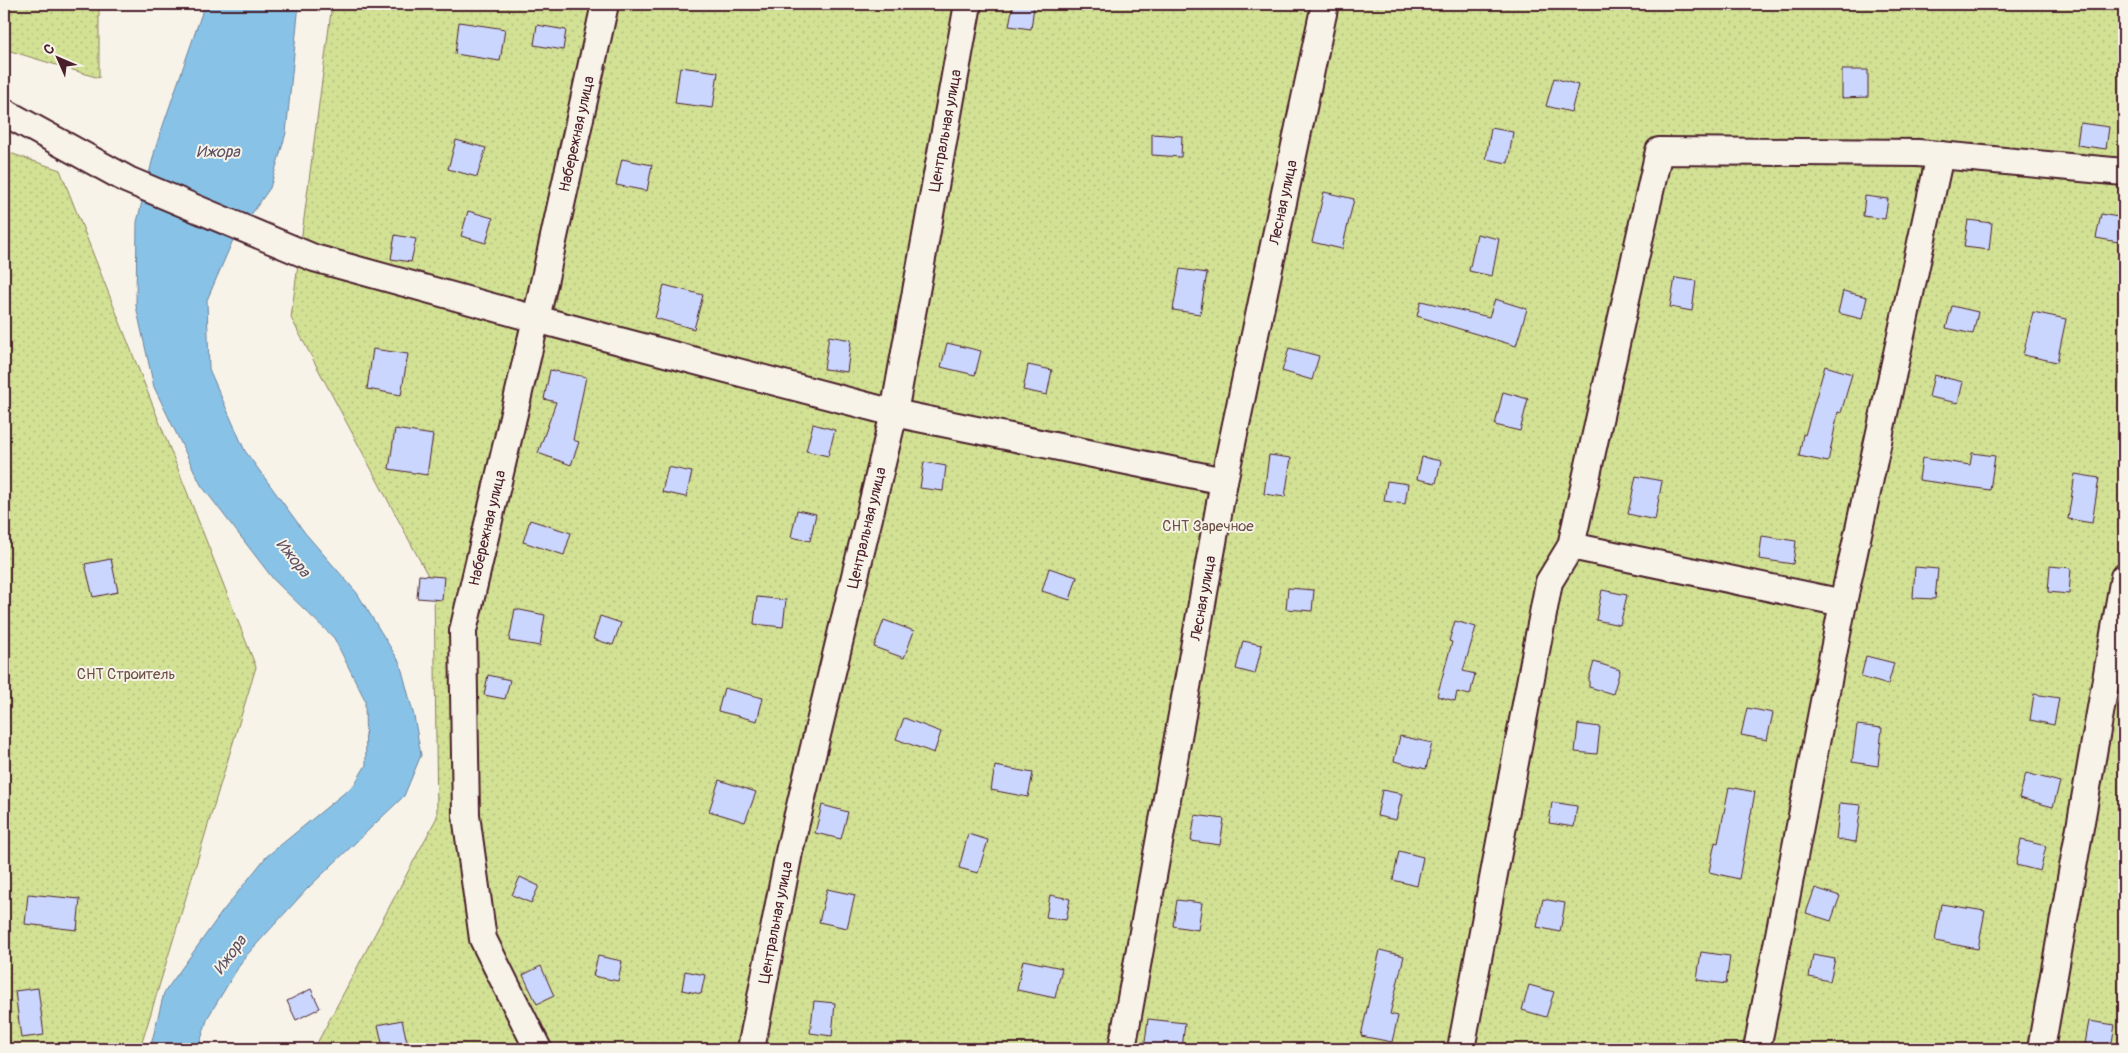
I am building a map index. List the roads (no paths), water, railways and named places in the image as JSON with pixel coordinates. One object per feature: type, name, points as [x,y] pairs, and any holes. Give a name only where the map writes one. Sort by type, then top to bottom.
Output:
[{"type":"street","name":"Набережная улица","points":[[538,1049],[483,939],[466,814],[463,631],[536,319],[605,4]]},
{"type":"street","name":"Центральная улица","points":[[751,1049],[789,852],[894,414],[968,4]]},
{"type":"street","name":"Лесная улица","points":[[1122,1049],[1224,481],[1325,4]]},
{"type":"street","points":[[4,112],[128,180],[314,258],[894,414],[1224,481]]},
{"type":"street","points":[[1461,1049],[1549,582],[1572,546],[1659,151],[1918,153],[2124,172]]},
{"type":"street","points":[[1757,1049],[1843,604],[1940,155]]},
{"type":"street","points":[[1572,546],[1843,604]]},
{"type":"street","points":[[2041,1049],[2124,576]]},
{"type":"water","name":"Ижора","points":[[205,4],[299,4],[286,133],[270,188],[233,240],[207,300],[209,369],[245,451],[305,533],[357,593],[400,663],[414,716],[421,755],[404,796],[307,889],[244,958],[208,1017],[198,1049],[150,1049],[164,993],[222,912],[266,857],[354,785],[366,765],[365,700],[334,638],[274,580],[201,485],[154,387],[136,306],[137,222],[156,146]]},
{"type":"park label","name":"СНТ Заречное","points":[[1208,526]]},
{"type":"park label","name":"СНТ Строитель","points":[[126,674]]}]
